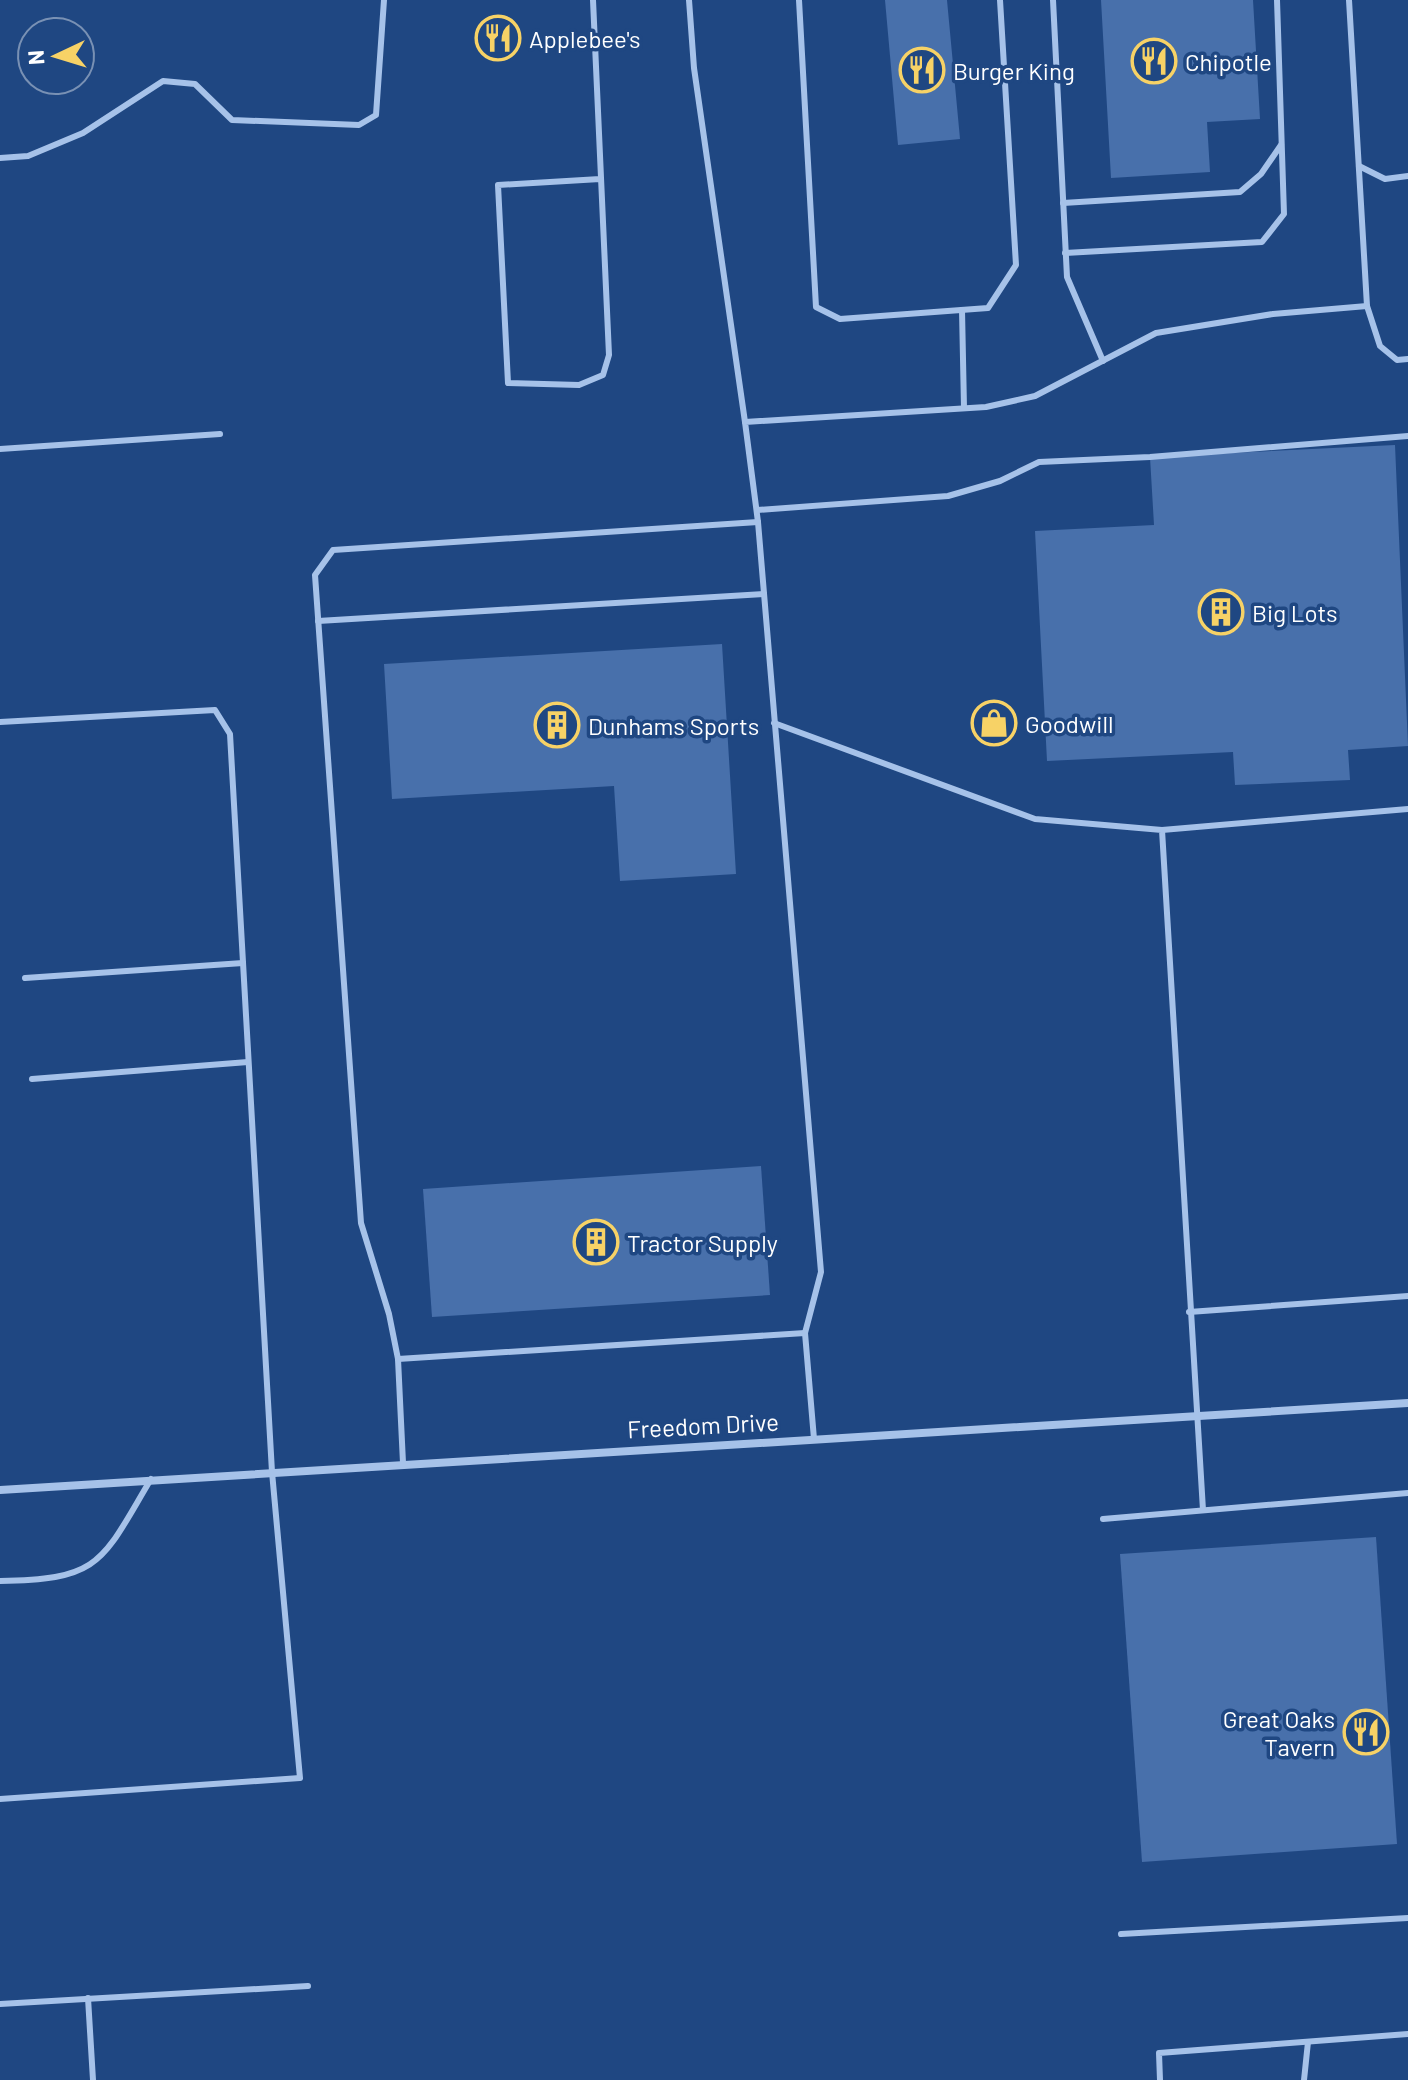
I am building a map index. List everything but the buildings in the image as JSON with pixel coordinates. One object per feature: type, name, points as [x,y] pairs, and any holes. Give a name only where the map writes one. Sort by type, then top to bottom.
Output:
[{"type":"street","name":"Freedom Drive","points":[[0,1490],[1408,1403]]},
{"type":"lane","points":[[0,158],[28,156],[83,133],[163,81],[195,84],[232,120],[359,125],[376,115],[384,0]]},
{"type":"lane","points":[[593,0],[609,355],[603,375],[579,385],[508,383],[498,185],[600,179]]},
{"type":"lane","points":[[689,0],[694,68],[757,510],[821,1272],[805,1333],[814,1439]]},
{"type":"lane","points":[[799,0],[816,307],[840,319],[988,308],[1016,265],[1000,0]]},
{"type":"lane","points":[[1053,0],[1067,277],[1103,361]]},
{"type":"lane","points":[[1065,253],[1262,242],[1284,214],[1277,0]]},
{"type":"lane","points":[[1349,0],[1367,306],[1380,346],[1397,360],[1408,359]]},
{"type":"lane","points":[[1063,203],[1240,192],[1261,174],[1282,144]]},
{"type":"lane","points":[[1359,166],[1385,179],[1408,176]]},
{"type":"lane","points":[[745,422],[964,408],[1035,396],[1156,333],[1273,314],[1367,306]]},
{"type":"lane","points":[[962,310],[964,408]]},
{"type":"lane","points":[[0,449],[220,434]]},
{"type":"lane","points":[[757,510],[948,496],[1000,481],[1039,462],[1150,457],[1408,436]]},
{"type":"lane","points":[[403,1463],[398,1359],[389,1314],[361,1223],[315,575],[333,550],[758,522]]},
{"type":"lane","points":[[318,621],[764,594]]},
{"type":"lane","points":[[0,722],[215,710],[230,734],[272,1472],[300,1778],[0,1799]]},
{"type":"lane","points":[[774,723],[1035,819],[1162,830],[1408,809]]},
{"type":"lane","points":[[1162,830],[1203,1510]]},
{"type":"lane","points":[[25,978],[243,963]]},
{"type":"lane","points":[[32,1079],[248,1062]]},
{"type":"lane","points":[[1189,1312],[1408,1296]]},
{"type":"lane","points":[[398,1359],[805,1333]]},
{"type":"lane","points":[[0,1581],[47,1580],[89,1569],[113,1543],[151,1479]]},
{"type":"lane","points":[[1103,1519],[1408,1493]]},
{"type":"lane","points":[[1121,1934],[1408,1918]]},
{"type":"lane","points":[[0,2004],[308,1986]]},
{"type":"lane","points":[[88,1998],[93,2080]]},
{"type":"lane","points":[[1160,2080],[1159,2053],[1408,2034]]},
{"type":"lane","points":[[1304,2080],[1308,2042]]},
{"type":"place","name":"Applebee's","points":[[498,38]]},
{"type":"place","name":"Chipotle","points":[[1154,61]]},
{"type":"place","name":"Burger King","points":[[922,70]]},
{"type":"place","name":"Big Lots","points":[[1221,612]]},
{"type":"place","name":"Goodwill","points":[[994,723]]},
{"type":"place","name":"Dunhams Sports","points":[[557,725]]},
{"type":"place","name":"Tractor Supply","points":[[596,1242]]},
{"type":"place","name":"Great Oaks Tavern","points":[[1366,1732]]}]
